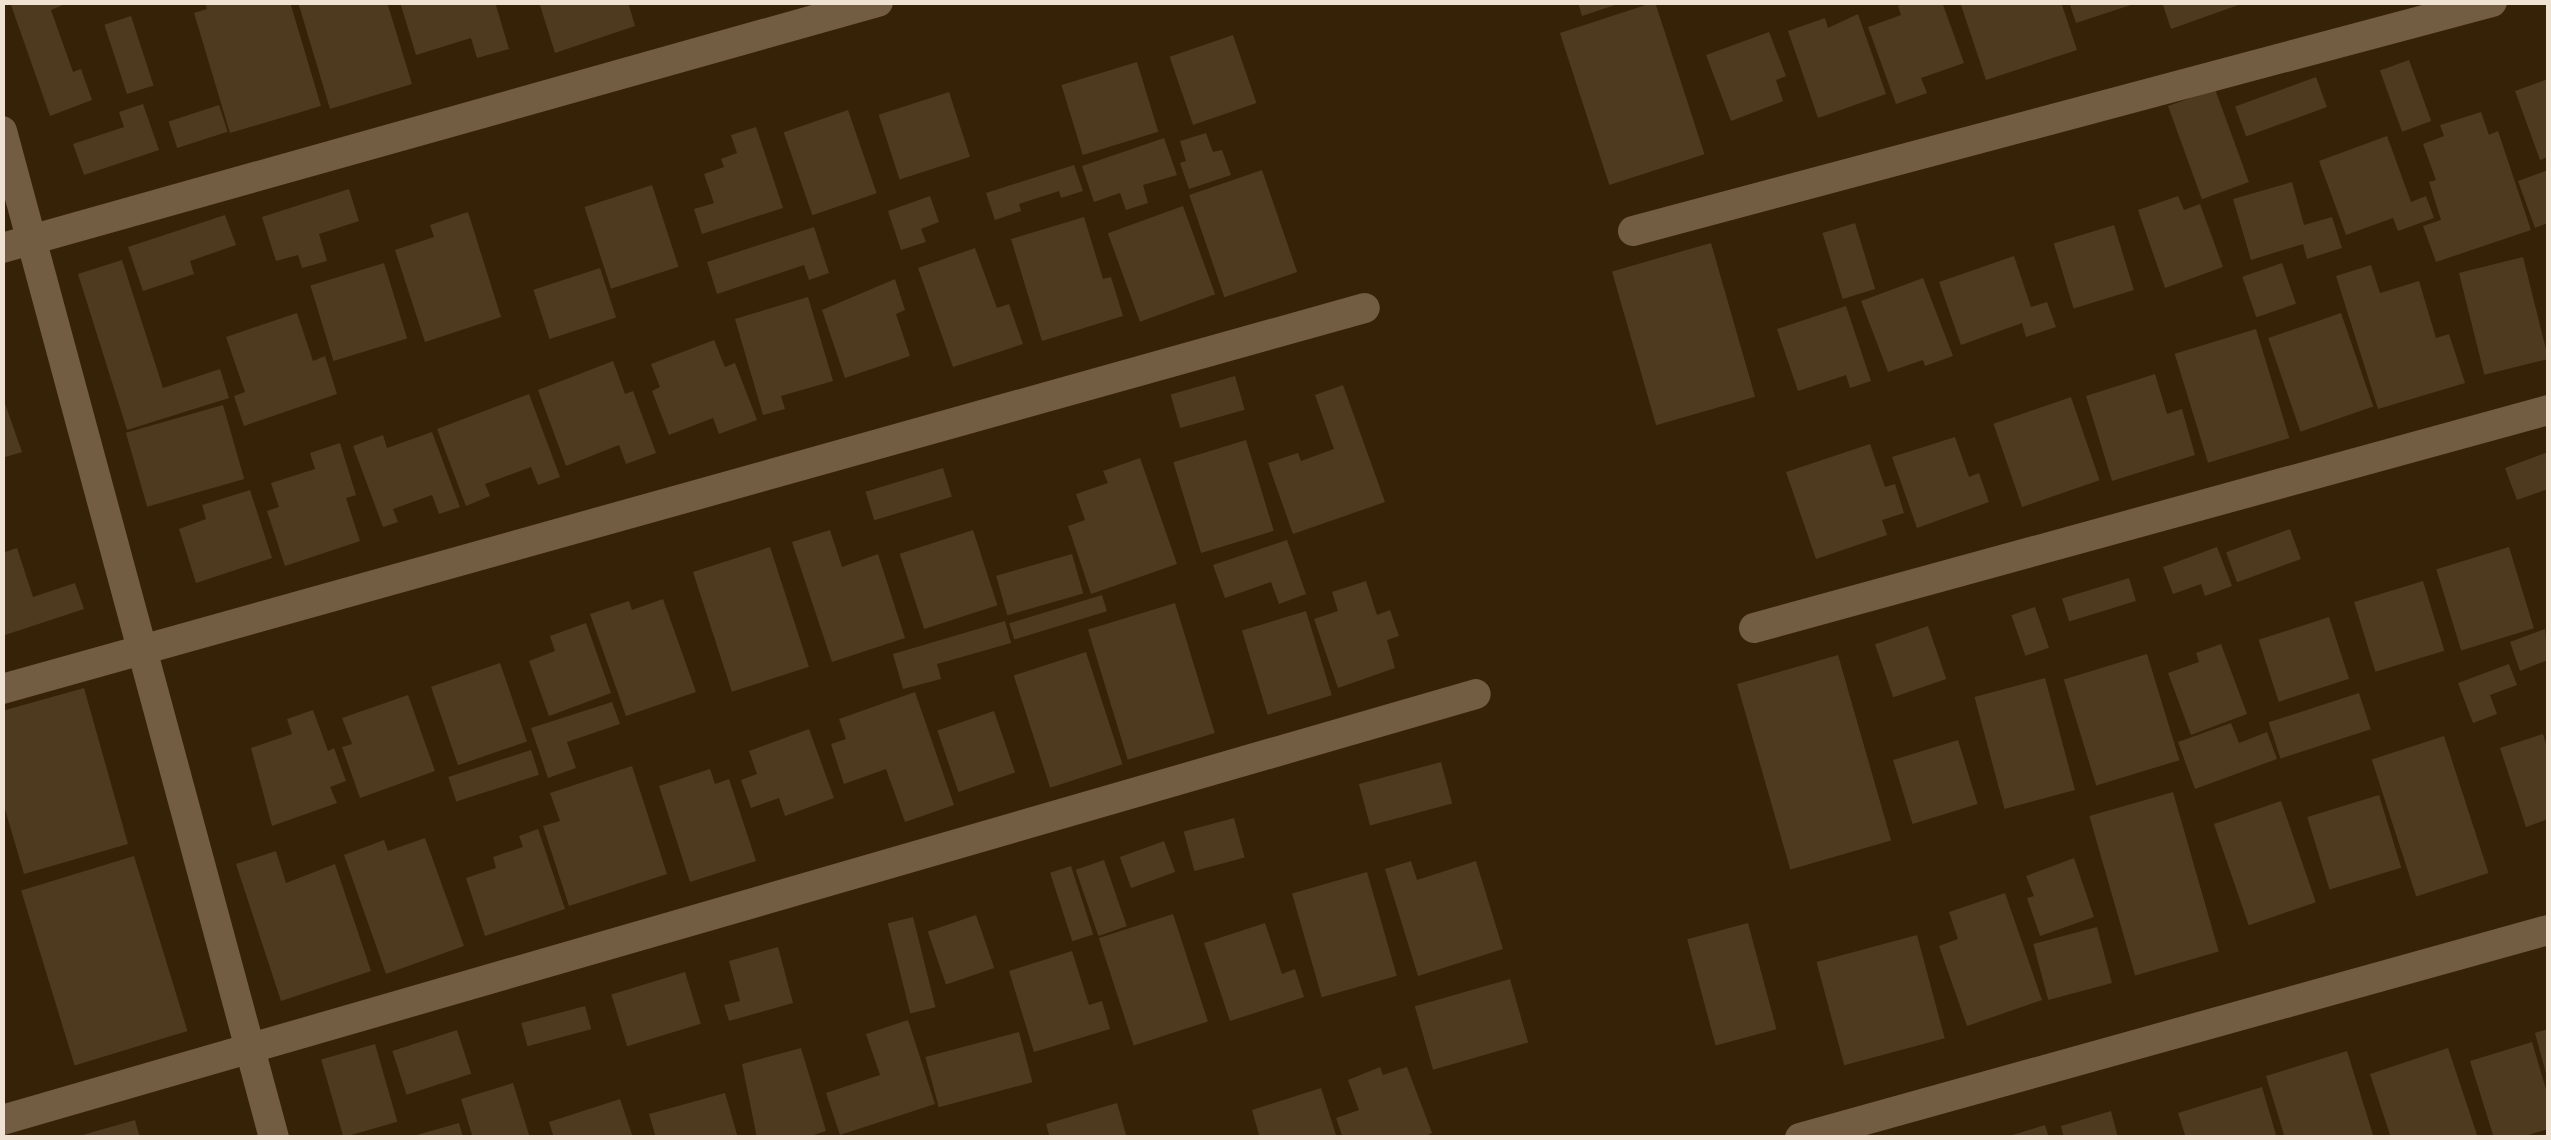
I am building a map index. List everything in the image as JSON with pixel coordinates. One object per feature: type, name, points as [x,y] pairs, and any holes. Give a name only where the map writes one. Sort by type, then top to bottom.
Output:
[{"type":"street","points":[[17,244],[878,2]]},
{"type":"street","points":[[1633,231],[2492,2]]},
{"type":"street","points":[[2,131],[17,244],[143,652],[274,1138]]},
{"type":"street","points":[[2,690],[1366,308]]},
{"type":"street","points":[[1754,628],[2548,410]]},
{"type":"street","points":[[2,1120],[1476,694]]},
{"type":"street","points":[[1800,1138],[2548,930]]},
{"type":"building","points":[[10,2],[70,2],[51,10],[73,72],[81,69],[92,100],[50,116]]},
{"type":"building","points":[[205,2],[290,2],[321,106],[230,133],[194,13],[207,9]]},
{"type":"building","points":[[298,2],[387,2],[412,84],[330,109]]},
{"type":"building","points":[[400,2],[495,2],[509,49],[477,58],[471,38],[416,55]]},
{"type":"building","points":[[539,2],[628,2],[635,26],[555,53]]},
{"type":"building","points":[[1578,2],[1621,2],[1621,3],[1582,16]]},
{"type":"building","points":[[1655,2],[1704,154],[1609,185],[1560,33]]},
{"type":"building","points":[[1908,2],[1942,2],[1964,63],[1921,78],[1927,93],[1896,104],[1868,27],[1901,15],[1898,6]]},
{"type":"building","points":[[1960,2],[2061,2],[2077,50],[1986,80]]},
{"type":"building","points":[[2069,2],[2137,2],[2137,3],[2076,23]]},
{"type":"building","points":[[2162,2],[2243,2],[2244,3],[2171,29]]},
{"type":"building","points":[[1858,14],[1886,94],[1818,118],[1788,31],[1825,18],[1828,28]]},
{"type":"building","points":[[131,16],[154,85],[127,94],[104,25]]},
{"type":"building","points":[[1769,32],[1786,76],[1776,80],[1783,101],[1731,121],[1706,55]]},
{"type":"building","points":[[1233,35],[1256,103],[1193,125],[1170,57]]},
{"type":"building","points":[[2409,60],[2431,121],[2402,132],[2380,71]]},
{"type":"building","points":[[1137,62],[1158,132],[1083,155],[1061,85]]},
{"type":"building","points":[[2316,77],[2327,107],[2246,136],[2235,106]]},
{"type":"building","points":[[2548,79],[2548,157],[2540,160],[2515,91]]},
{"type":"building","points":[[2215,89],[2249,182],[2202,199],[2168,106]]},
{"type":"building","points":[[949,92],[970,157],[900,180],[879,115]]},
{"type":"building","points":[[143,104],[159,150],[84,175],[73,144],[124,127],[119,112]]},
{"type":"building","points":[[219,105],[228,132],[177,148],[169,121]]},
{"type":"building","points":[[848,110],[877,193],[812,215],[784,132]]},
{"type":"building","points":[[2481,112],[2489,135],[2498,131],[2531,230],[2436,262],[2423,226],[2441,220],[2429,182],[2436,180],[2423,144],[2444,136],[2440,125]]},
{"type":"building","points":[[756,127],[783,208],[702,234],[694,209],[714,203],[704,174],[724,167],[721,159],[737,153],[731,135]]},
{"type":"building","points":[[1206,133],[1213,152],[1222,150],[1231,175],[1189,189],[1180,163],[1186,161],[1180,141]]},
{"type":"building","points":[[2387,136],[2411,202],[2426,196],[2434,218],[2398,231],[2393,218],[2346,235],[2319,161]]},
{"type":"building","points":[[1164,138],[1177,175],[1143,185],[1148,203],[1126,210],[1120,193],[1094,202],[1082,166]]},
{"type":"building","points":[[1074,165],[1083,191],[1061,198],[1059,191],[1019,204],[1021,211],[995,220],[986,193]]},
{"type":"building","points":[[1262,170],[1297,272],[1224,297],[1189,195]]},
{"type":"building","points":[[2548,170],[2548,223],[2535,228],[2518,181]]},
{"type":"building","points":[[2292,182],[2304,225],[2332,217],[2342,248],[2307,259],[2303,244],[2251,260],[2233,199]]},
{"type":"building","points":[[652,185],[679,267],[611,289],[584,207]]},
{"type":"building","points":[[349,189],[359,221],[319,234],[327,261],[302,268],[298,255],[276,261],[262,217]]},
{"type":"building","points":[[930,196],[939,222],[921,229],[926,242],[901,250],[888,211]]},
{"type":"building","points":[[2178,196],[2184,210],[2200,204],[2223,267],[2165,288],[2138,210]]},
{"type":"building","points":[[1183,206],[1215,294],[1140,322],[1108,233]]},
{"type":"building","points":[[468,212],[501,317],[425,342],[395,250],[434,237],[430,225]]},
{"type":"building","points":[[225,215],[236,245],[190,261],[194,274],[143,291],[128,247]]},
{"type":"building","points":[[1084,217],[1103,279],[1111,277],[1123,316],[1042,341],[1011,239]]},
{"type":"building","points":[[1855,223],[1875,289],[1843,299],[1822,233]]},
{"type":"building","points":[[2114,225],[2134,290],[2074,308],[2054,243]]},
{"type":"building","points":[[814,227],[829,273],[809,280],[804,265],[717,294],[707,262]]},
{"type":"building","points":[[1711,243],[1755,397],[1656,425],[1612,271]]},
{"type":"building","points":[[975,248],[997,308],[1009,304],[1023,344],[953,367],[918,268]]},
{"type":"building","points":[[2014,256],[2031,307],[2047,302],[2056,327],[2026,337],[2022,323],[1961,345],[1939,282]]},
{"type":"building","points":[[2523,257],[2548,359],[2484,375],[2459,273]]},
{"type":"building","points":[[122,260],[163,388],[220,369],[229,398],[127,430],[78,274]]},
{"type":"building","points":[[384,263],[407,339],[333,361],[310,286]]},
{"type":"building","points":[[2282,263],[2296,304],[2256,317],[2242,277]]},
{"type":"building","points":[[2371,265],[2380,293],[2419,281],[2436,338],[2449,334],[2465,383],[2378,409],[2336,276]]},
{"type":"building","points":[[600,268],[616,317],[549,339],[533,290]]},
{"type":"building","points":[[1923,278],[1953,356],[1925,366],[1923,360],[1888,372],[1861,301]]},
{"type":"building","points":[[895,279],[905,310],[896,314],[910,356],[845,378],[822,310]]},
{"type":"building","points":[[808,297],[833,381],[781,396],[785,409],[763,415],[735,319]]},
{"type":"building","points":[[1846,306],[1871,381],[1850,388],[1846,375],[1798,391],[1777,329]]},
{"type":"building","points":[[297,313],[313,361],[325,356],[337,394],[244,426],[234,396],[245,392],[226,337]]},
{"type":"building","points":[[2341,313],[2373,407],[2300,432],[2268,338]]},
{"type":"building","points":[[2256,329],[2289,438],[2208,463],[2175,354]]},
{"type":"building","points":[[714,340],[725,367],[735,363],[757,420],[719,434],[713,418],[669,435],[652,391],[660,387],[651,364]]},
{"type":"building","points":[[613,361],[625,394],[633,391],[656,453],[626,464],[619,445],[566,466],[538,390]]},
{"type":"building","points":[[2155,374],[2167,414],[2182,409],[2195,455],[2112,481],[2086,396]]},
{"type":"building","points":[[1235,376],[1245,410],[1180,428],[1171,394]]},
{"type":"building","points":[[1343,385],[1385,502],[1293,534],[1268,463],[1298,453],[1301,461],[1334,449],[1315,395]]},
{"type":"building","points":[[529,394],[560,477],[538,485],[531,467],[485,484],[490,496],[466,506],[437,429]]},
{"type":"building","points":[[2,395],[22,452],[2,458]]},
{"type":"building","points":[[2071,397],[2100,480],[2022,507],[1993,424]]},
{"type":"building","points":[[223,405],[244,479],[147,507],[126,433]]},
{"type":"building","points":[[432,432],[460,507],[439,514],[432,495],[393,509],[398,522],[383,527],[353,446],[383,435],[387,448]]},
{"type":"building","points":[[1955,437],[1969,477],[1979,473],[1989,502],[1917,528],[1892,457]]},
{"type":"building","points":[[1246,440],[1274,531],[1201,553],[1173,462]]},
{"type":"building","points":[[340,443],[356,495],[346,498],[360,541],[285,566],[267,511],[279,507],[271,483],[315,469],[310,453]]},
{"type":"building","points":[[1870,444],[1885,487],[1895,484],[1904,513],[1882,520],[1887,535],[1816,559],[1786,472]]},
{"type":"building","points":[[2548,452],[2548,489],[2517,500],[2505,468]]},
{"type":"building","points":[[1140,458],[1177,564],[1091,594],[1068,526],[1085,520],[1076,494],[1108,483],[1103,471]]},
{"type":"building","points":[[943,468],[952,497],[874,520],[866,492]]},
{"type":"building","points":[[250,490],[272,558],[196,583],[179,529],[206,519],[202,505]]},
{"type":"building","points":[[2290,529],[2301,559],[2237,582],[2226,552]]},
{"type":"building","points":[[830,530],[842,567],[878,554],[905,638],[832,662],[792,542]]},
{"type":"building","points":[[973,530],[997,605],[924,629],[900,554]]},
{"type":"building","points":[[1287,540],[1306,594],[1279,604],[1271,582],[1225,598],[1213,565]]},
{"type":"building","points":[[770,547],[809,667],[732,692],[693,572]]},
{"type":"building","points":[[2217,547],[2232,586],[2205,596],[2201,584],[2173,594],[2163,567]]},
{"type":"building","points":[[2509,547],[2534,628],[2461,651],[2436,569]]},
{"type":"building","points":[[17,548],[33,597],[75,583],[84,609],[2,636],[2,553]]},
{"type":"building","points":[[1072,554],[1083,593],[1007,615],[996,576]]},
{"type":"building","points":[[2129,578],[2136,601],[2069,621],[2062,598]]},
{"type":"building","points":[[1366,581],[1377,615],[1390,610],[1399,636],[1387,640],[1395,668],[1338,688],[1314,619],[1338,611],[1332,592]]},
{"type":"building","points":[[2423,581],[2444,651],[2375,672],[2354,602]]},
{"type":"building","points":[[1102,595],[1107,611],[1014,640],[1009,623]]},
{"type":"building","points":[[663,599],[696,692],[626,716],[590,614],[629,601],[632,610]]},
{"type":"building","points":[[1175,603],[1215,733],[1128,760],[1088,630]]},
{"type":"building","points":[[2035,607],[2049,648],[2025,656],[2011,615]]},
{"type":"building","points":[[1306,611],[1332,695],[1268,715],[1242,631]]},
{"type":"building","points":[[2329,617],[2349,679],[2279,702],[2259,640]]},
{"type":"building","points":[[1005,621],[1011,643],[937,664],[941,679],[903,689],[893,654]]},
{"type":"building","points":[[586,623],[611,693],[549,716],[529,661],[555,651],[550,636]]},
{"type":"building","points":[[1928,626],[1946,679],[1893,697],[1875,644]]},
{"type":"building","points":[[2545,629],[2548,660],[2520,671],[2510,642]]},
{"type":"building","points":[[2221,644],[2247,714],[2191,735],[2168,673],[2199,662],[2196,653]]},
{"type":"building","points":[[1086,652],[1122,764],[1050,788],[1014,675]]},
{"type":"building","points":[[2147,654],[2179,760],[2096,786],[2064,679]]},
{"type":"building","points":[[1838,655],[1891,841],[1790,869],[1737,684]]},
{"type":"building","points":[[500,663],[527,741],[458,765],[431,687]]},
{"type":"building","points":[[2509,664],[2517,685],[2490,695],[2497,714],[2473,723],[2458,683]]},
{"type":"building","points":[[2045,678],[2075,790],[2005,809],[1974,697]]},
{"type":"building","points":[[84,688],[128,844],[24,874],[2,799],[2,711]]},
{"type":"building","points":[[915,692],[954,805],[905,822],[886,769],[844,784],[831,744],[846,739],[839,719]]},
{"type":"building","points":[[2359,693],[2371,729],[2280,758],[2269,722]]},
{"type":"building","points":[[408,695],[435,771],[360,798],[342,747],[352,744],[342,718]]},
{"type":"building","points":[[612,702],[620,724],[567,742],[576,768],[548,778],[531,728]]},
{"type":"building","points":[[313,710],[328,751],[334,748],[346,781],[330,787],[337,803],[272,826],[251,748],[292,734],[287,719]]},
{"type":"building","points":[[994,711],[1015,772],[958,792],[937,731]]},
{"type":"building","points":[[2231,723],[2239,743],[2267,732],[2277,759],[2195,789],[2178,742]]},
{"type":"building","points":[[809,729],[834,798],[785,816],[779,798],[751,808],[741,780],[757,774],[749,751]]},
{"type":"building","points":[[2543,734],[2548,750],[2548,819],[2526,827],[2500,748]]},
{"type":"building","points":[[2444,736],[2488,873],[2416,896],[2372,759]]},
{"type":"building","points":[[1958,740],[1978,804],[1913,824],[1893,760]]},
{"type":"building","points":[[531,750],[539,775],[456,802],[448,777]]},
{"type":"building","points":[[1441,762],[1452,804],[1370,826],[1359,784]]},
{"type":"building","points":[[632,766],[667,874],[569,906],[543,826],[560,821],[550,793]]},
{"type":"building","points":[[710,769],[715,784],[729,779],[756,861],[690,882],[659,786]]},
{"type":"building","points":[[2173,792],[2219,952],[2135,976],[2089,816]]},
{"type":"building","points":[[2379,795],[2401,868],[2329,890],[2307,817]]},
{"type":"building","points":[[2281,801],[2316,902],[2249,925],[2214,824]]},
{"type":"building","points":[[1234,818],[1245,858],[1194,871],[1184,831]]},
{"type":"building","points":[[538,829],[565,909],[485,936],[466,878],[496,868],[493,857],[523,847],[519,836]]},
{"type":"building","points":[[425,838],[464,946],[386,974],[344,855],[384,840],[388,851]]},
{"type":"building","points":[[1164,841],[1175,872],[1131,888],[1120,857]]},
{"type":"building","points":[[276,851],[286,883],[335,864],[371,971],[281,1001],[236,864]]},
{"type":"building","points":[[134,856],[188,1031],[75,1066],[21,890]]},
{"type":"building","points":[[2074,858],[2094,917],[2040,936],[2027,898],[2034,896],[2026,876]]},
{"type":"building","points":[[1104,860],[1127,926],[1098,936],[1076,870]]},
{"type":"building","points":[[1411,861],[1417,880],[1476,861],[1503,949],[1418,976],[1385,869]]},
{"type":"building","points":[[1071,866],[1093,934],[1072,941],[1050,873]]},
{"type":"building","points":[[1367,872],[1397,976],[1322,997],[1292,893]]},
{"type":"building","points":[[2005,893],[2042,1000],[1967,1026],[1939,946],[1958,939],[1949,912]]},
{"type":"building","points":[[1173,914],[1208,1021],[1134,1046],[1099,938]]},
{"type":"building","points":[[976,915],[994,968],[946,985],[928,932]]},
{"type":"building","points":[[913,917],[935,1007],[910,1014],[888,923]]},
{"type":"building","points":[[1265,923],[1282,974],[1295,969],[1304,997],[1230,1021],[1204,943]]},
{"type":"building","points":[[1748,923],[1776,1029],[1716,1046],[1687,939]]},
{"type":"building","points":[[2097,927],[2112,983],[2048,1000],[2033,944]]},
{"type":"building","points":[[1917,935],[1945,1038],[1844,1065],[1817,962]]},
{"type":"building","points":[[778,947],[793,1003],[729,1021],[724,1005],[740,1001],[729,961]]},
{"type":"building","points":[[1072,951],[1089,1005],[1102,1001],[1110,1029],[1034,1052],[1009,971]]},
{"type":"building","points":[[685,972],[701,1024],[627,1046],[611,995]]},
{"type":"building","points":[[1510,979],[1528,1042],[1433,1070],[1415,1006]]},
{"type":"building","points":[[585,1006],[591,1029],[527,1046],[521,1023]]},
{"type":"building","points":[[908,1020],[935,1104],[840,1135],[826,1093],[880,1075],[866,1034]]},
{"type":"building","points":[[2548,1029],[2548,1077],[2547,1077],[2535,1033]]},
{"type":"building","points":[[457,1030],[471,1074],[407,1095],[392,1051]]},
{"type":"building","points":[[1019,1032],[1032,1082],[939,1107],[925,1057]]},
{"type":"building","points":[[2532,1042],[2548,1096],[2548,1129],[2519,1138],[2494,1138],[2470,1061]]},
{"type":"building","points":[[375,1044],[397,1122],[343,1137],[321,1059]]},
{"type":"building","points":[[801,1048],[826,1131],[804,1138],[757,1138],[742,1064]]},
{"type":"building","points":[[2448,1048],[2478,1138],[2391,1138],[2370,1074]]},
{"type":"building","points":[[2347,1051],[2374,1138],[2285,1138],[2266,1076]]},
{"type":"building","points":[[1380,1067],[1383,1075],[1407,1067],[1432,1133],[1422,1138],[1343,1138],[1336,1118],[1359,1110],[1348,1080]]},
{"type":"building","points":[[513,1083],[530,1138],[473,1138],[461,1099]]},
{"type":"building","points":[[2262,1087],[2277,1138],[2186,1138],[2178,1113]]},
{"type":"building","points":[[1321,1088],[1337,1138],[1260,1138],[1252,1110]]},
{"type":"building","points":[[725,1093],[738,1138],[656,1138],[649,1114]]},
{"type":"building","points":[[620,1099],[633,1138],[554,1138],[549,1122]]},
{"type":"building","points":[[1117,1103],[1127,1138],[1050,1138],[1046,1124]]},
{"type":"building","points":[[2111,1111],[2118,1138],[2064,1138],[2061,1126]]},
{"type":"building","points":[[135,1120],[140,1138],[79,1138],[79,1136]]},
{"type":"building","points":[[459,1123],[463,1138],[413,1138],[413,1136]]},
{"type":"building","points":[[2045,1125],[2049,1138],[2006,1138],[2006,1137]]}]
